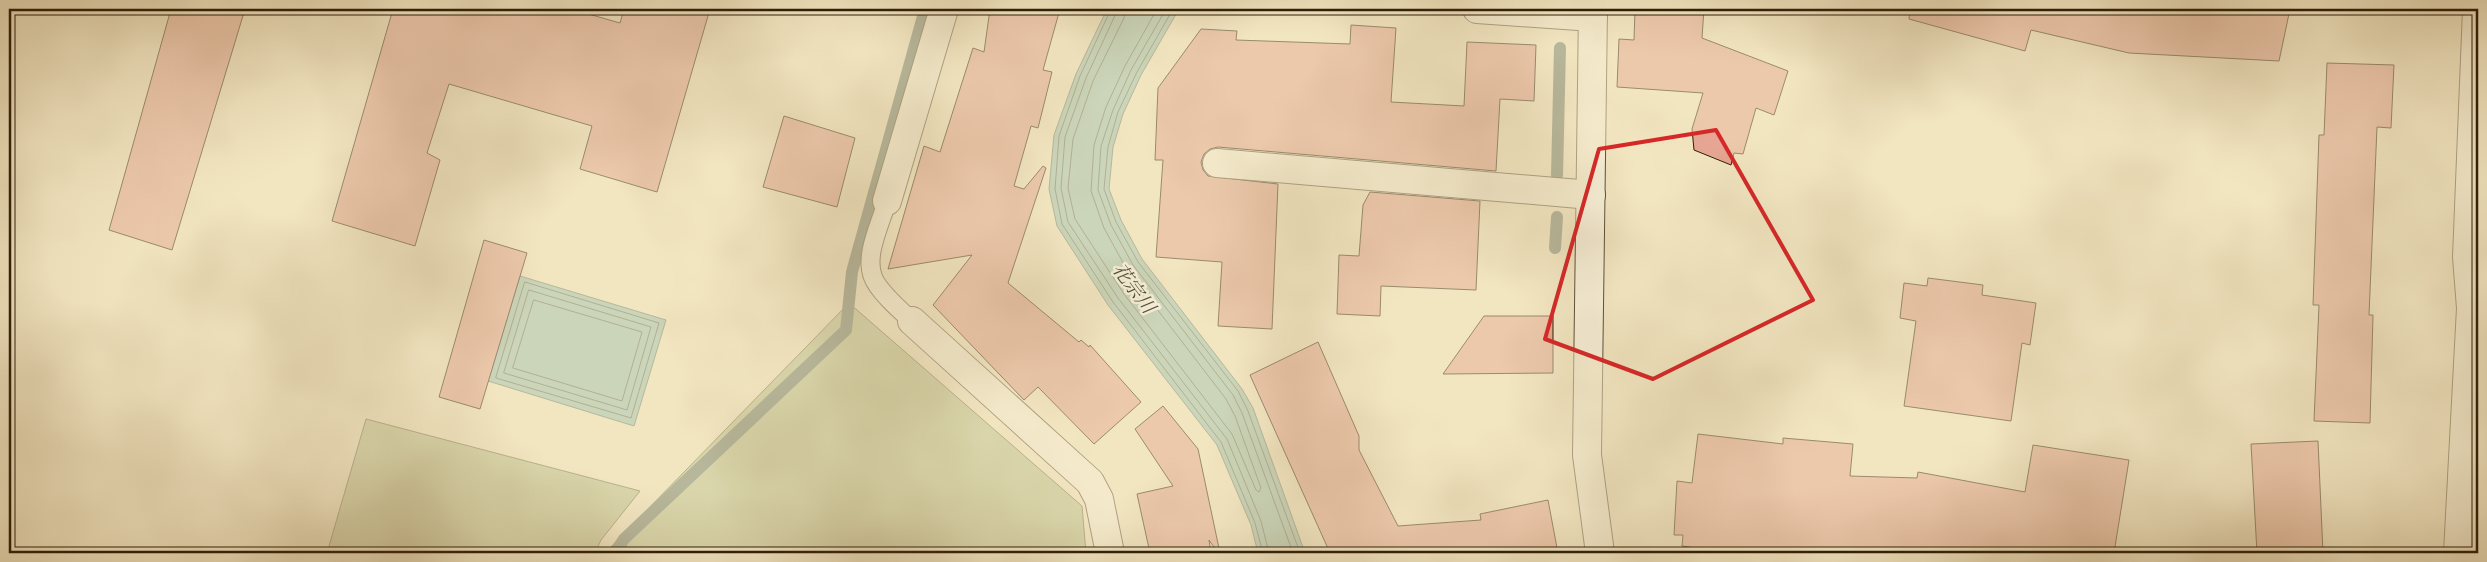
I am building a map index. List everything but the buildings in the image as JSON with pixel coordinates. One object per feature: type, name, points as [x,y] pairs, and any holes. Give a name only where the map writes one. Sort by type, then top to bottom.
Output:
[{"type":"street","points":[[887,201],[944,9]]},
{"type":"street","points":[[1478,9],[1593,13],[1587,455],[1600,553]]},
{"type":"street","points":[[2458,553],[2471,308],[2467,257],[2477,9]]},
{"type":"street","points":[[1217,163],[1591,195]]},
{"type":"street","points":[[912,321],[1090,482],[1099,499],[1110,553]]},
{"type":"lane","points":[[887,201],[870,260],[873,278],[896,307],[912,321]]},
{"type":"highlighted area","points":[[1716,130],[1813,300],[1653,379],[1545,339],[1599,149]]},
{"type":"green space","points":[[849,303],[1082,506],[1086,553],[605,553]]},
{"type":"green space","points":[[366,419],[640,491],[601,540],[595,553],[327,553]]},
{"type":"water","name":"花宗川","points":[[1107,9],[1179,9],[1141,75],[1123,114],[1113,147],[1109,189],[1121,220],[1142,259],[1242,389],[1253,408],[1305,553],[1258,553],[1251,525],[1217,445],[1108,305],[1057,226],[1049,189],[1054,135],[1076,74]]},
{"type":"water","points":[[520,276],[666,320],[634,426],[488,381]]},
{"type":"waterway","points":[[615,553],[624,539],[846,330],[852,272],[925,9]]},
{"type":"waterway","points":[[1557,175],[1560,48]]},
{"type":"waterway","points":[[1555,248],[1557,217]]}]
